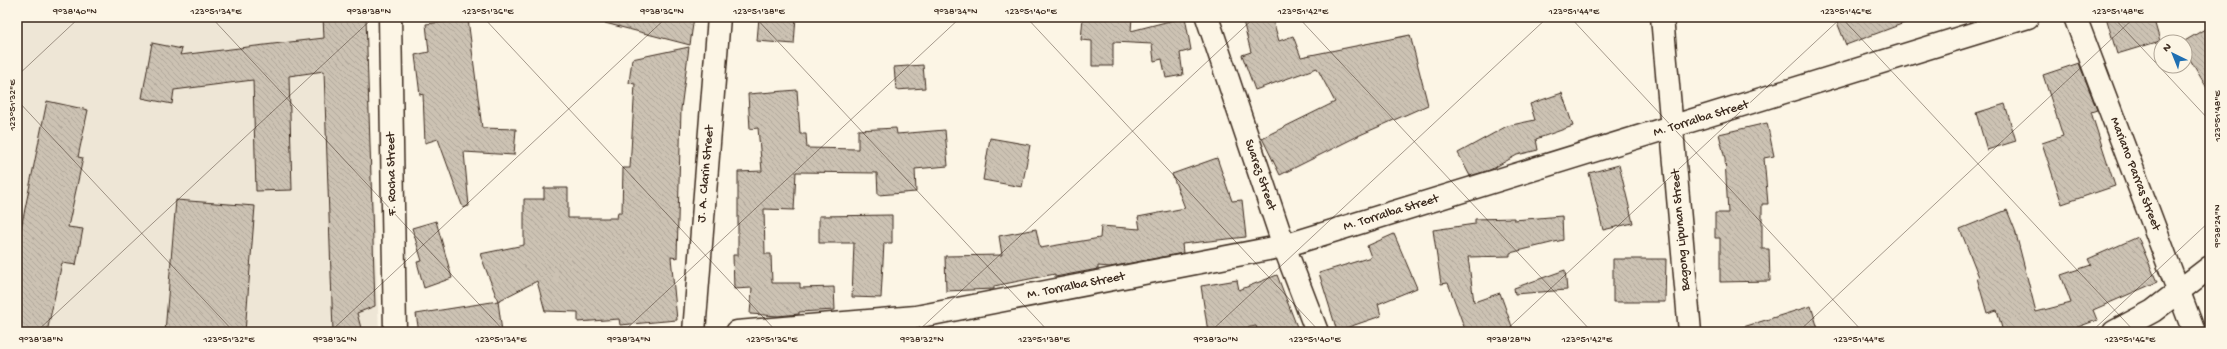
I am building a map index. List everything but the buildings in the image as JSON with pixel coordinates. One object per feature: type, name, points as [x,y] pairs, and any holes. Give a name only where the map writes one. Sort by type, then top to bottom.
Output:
[{"type":"street","name":"F. Rocha Street","points":[[390,17],[395,332]]},
{"type":"street","name":"J. A. Clarin Street","points":[[694,332],[719,17]]},
{"type":"street","name":"Suarez Street","points":[[1207,17],[1284,246],[1317,332]]},
{"type":"street","name":"Bagong Lipunan Street","points":[[1662,17],[1690,332]]},
{"type":"street","name":"M. Torralba Street","points":[[737,332],[916,317],[932,323],[1284,246],[1672,128],[2028,17]]},
{"type":"street","name":"Mariano Parras Street","points":[[2075,17],[2194,332]]},
{"type":"street","points":[[2114,332],[2152,311],[2210,267]]},
{"type":"shaded area","points":[[17,17],[366,17],[379,332],[17,332]]}]
